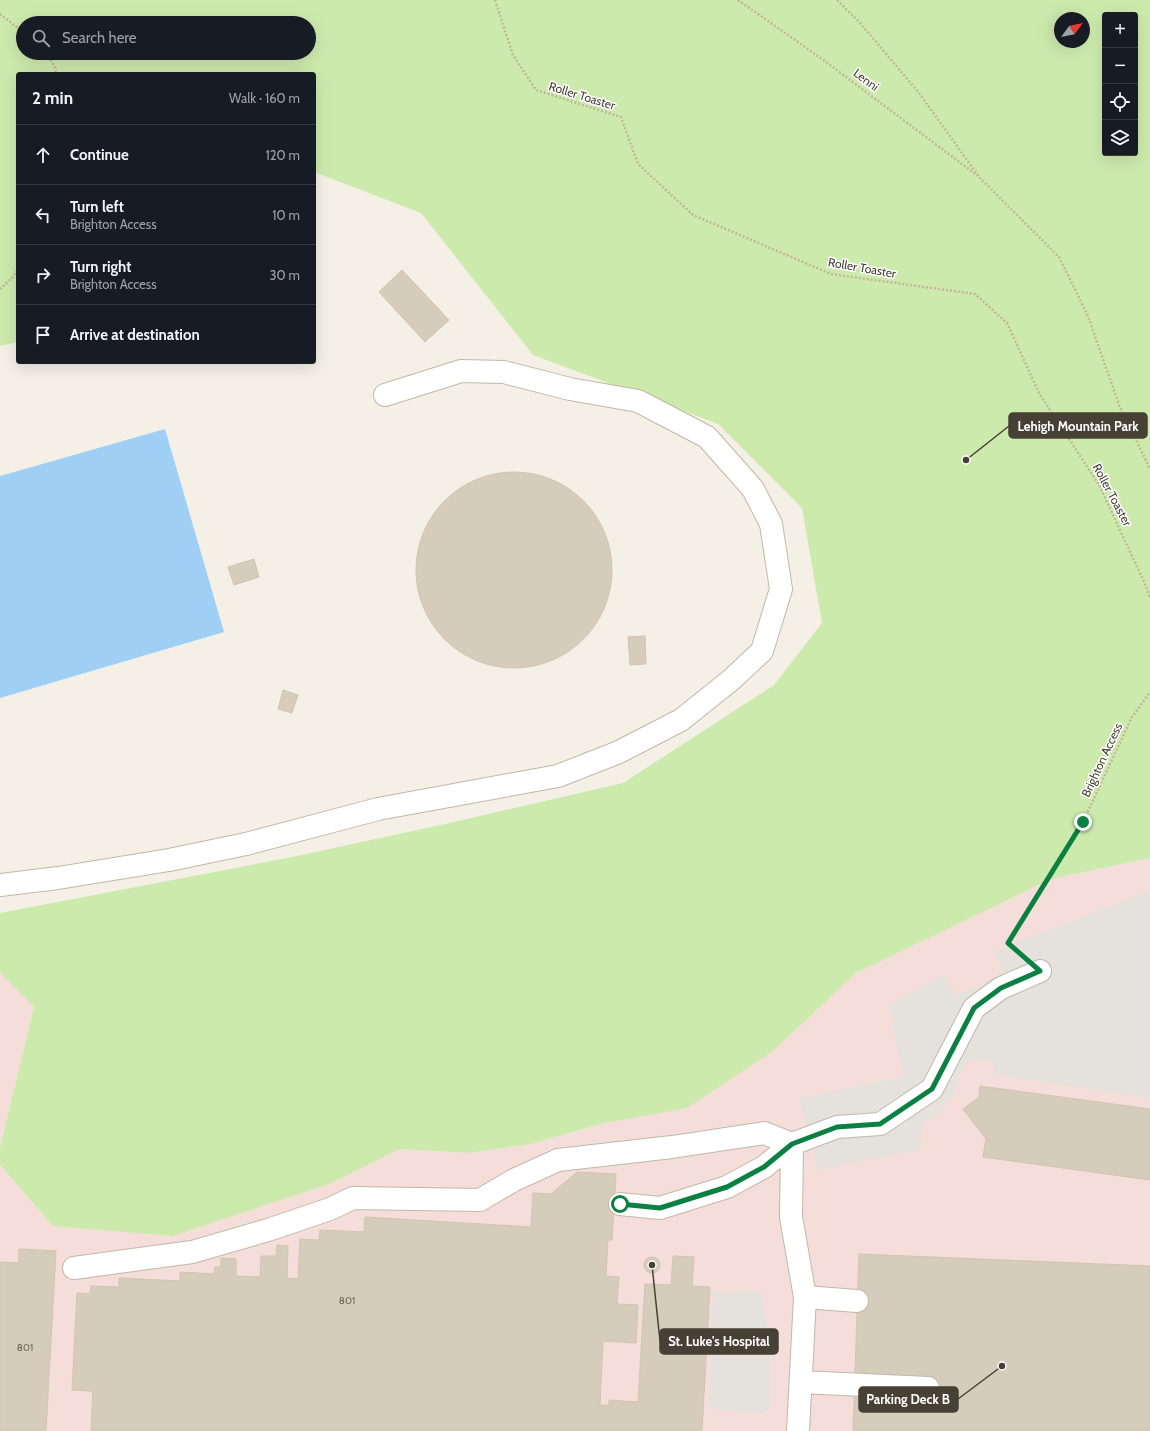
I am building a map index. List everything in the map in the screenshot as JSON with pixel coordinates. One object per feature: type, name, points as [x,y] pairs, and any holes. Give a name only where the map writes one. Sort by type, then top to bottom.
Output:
[{"type":"lane","points":[[0,885],[58,878],[169,860],[246,844],[378,809],[558,776],[619,752],[682,720],[731,680],[762,651],[781,589],[771,524],[753,489],[707,437],[638,401],[570,389],[504,372],[461,371],[385,395]]},
{"type":"lane","points":[[620,1204],[660,1208],[727,1187],[764,1167],[792,1144],[837,1127],[880,1124],[932,1089],[974,1008],[1001,988],[1040,971]]},
{"type":"lane","points":[[74,1268],[192,1252],[330,1210],[353,1198],[480,1200],[514,1180],[558,1160],[672,1147],[764,1133],[792,1144]]},
{"type":"lane","points":[[792,1144],[791,1217],[805,1298],[802,1382],[798,1431]]},
{"type":"lane","points":[[805,1298],[857,1301]]},
{"type":"lane","points":[[802,1382],[928,1388]]},
{"type":"path","name":"Roller Toaster","points":[[495,0],[513,55],[536,90],[621,117],[638,164],[693,215],[831,274],[975,294],[1007,323],[1039,393],[1099,485],[1146,586],[1150,598]]},
{"type":"path","name":"Lenni","points":[[738,0],[822,59],[980,178]]},
{"type":"path","points":[[836,0],[861,24],[919,92],[980,178],[1059,258],[1088,316],[1119,404],[1150,469]]},
{"type":"path","points":[[0,14],[16,27]]},
{"type":"path","points":[[50,60],[55,67],[56,72]]},
{"type":"path","points":[[0,289],[14,276],[16,272]]},
{"type":"path","name":"Brighton Access","points":[[1040,971],[1008,943],[1083,822],[1132,717],[1150,692]]},
{"type":"shaded area","points":[[1150,858],[1150,1431],[0,1431],[0,1165],[53,1226],[332,1183],[400,1149],[468,1153],[531,1144],[600,1124],[773,1051],[856,973],[1051,879]]},
{"type":"shaded area","points":[[1150,891],[1150,1098],[992,1074],[994,1062],[977,1059],[964,1066],[954,1094],[937,1115],[923,1122],[920,1150],[818,1170],[799,1098],[903,1077],[889,1005],[944,974],[957,996],[1003,972],[994,951]]},
{"type":"shaded area","points":[[0,973],[34,1007],[0,1148]]},
{"type":"shaded area","points":[[761,1291],[771,1345],[769,1409],[763,1414],[708,1408],[713,1292]]},
{"type":"green space","points":[[0,0],[1150,0],[1150,858],[1051,879],[856,973],[773,1051],[687,1108],[600,1124],[531,1144],[468,1153],[400,1149],[332,1183],[172,1236],[53,1226],[0,1165],[0,1148],[34,1007],[0,973],[0,913],[292,857],[623,783],[774,685],[822,623],[802,508],[718,424],[533,355],[421,213],[316,173],[316,72],[16,72],[16,342],[0,346]]},
{"type":"water","points":[[165,429],[224,632],[0,698],[0,476]]},
{"type":"building","points":[[402,270],[449,320],[425,342],[379,292]]},
{"type":"building","points":[[504,472],[524,472],[543,476],[560,483],[569,488],[590,508],[596,515],[605,532],[612,560],[612,580],[605,608],[596,625],[576,646],[560,657],[543,664],[524,668],[504,668],[476,661],[459,652],[432,625],[420,599],[416,580],[416,560],[423,532],[432,515],[459,488],[485,476]]},
{"type":"building","points":[[254,559],[259,577],[234,585],[228,567]]},
{"type":"building","points":[[645,636],[646,664],[630,665],[628,637]]},
{"type":"building","points":[[283,690],[298,695],[292,713],[278,709]]},
{"type":"building","points":[[980,1086],[1150,1109],[1150,1180],[983,1157],[986,1139],[963,1109],[979,1097]]},
{"type":"building","points":[[577,1172],[616,1174],[612,1240],[608,1240],[606,1276],[619,1277],[617,1304],[638,1305],[636,1343],[603,1341],[600,1405],[609,1405],[609,1400],[638,1402],[645,1284],[671,1285],[673,1256],[694,1257],[692,1286],[710,1287],[702,1431],[91,1431],[93,1391],[72,1390],[77,1293],[90,1294],[91,1286],[119,1287],[119,1278],[180,1281],[180,1272],[214,1274],[215,1267],[221,1267],[221,1258],[236,1259],[236,1276],[260,1277],[261,1256],[276,1256],[277,1245],[288,1246],[287,1278],[298,1279],[300,1239],[319,1240],[320,1230],[364,1232],[365,1217],[531,1227],[533,1193],[551,1194]]},
{"type":"building","points":[[19,1249],[56,1251],[46,1431],[0,1431],[0,1262],[19,1263]]},
{"type":"building","points":[[859,1254],[1150,1266],[1150,1431],[853,1431]]},
{"type":"building","points":[[652,1257],[658,1259],[660,1265],[658,1271],[652,1273],[646,1271],[644,1265],[646,1259]]},
{"type":"place","name":"Lehigh Mountain Park","points":[[966,460]]},
{"type":"place","name":"St. Luke's Hospital","points":[[652,1265]]},
{"type":"place","name":"Parking Deck B","points":[[1002,1366]]},
{"type":"route","points":[[620,1204],[660,1208],[727,1187],[764,1167],[792,1144],[837,1127],[880,1124],[932,1089],[974,1008],[1001,988],[1040,971],[1008,943],[1083,822]]}]
